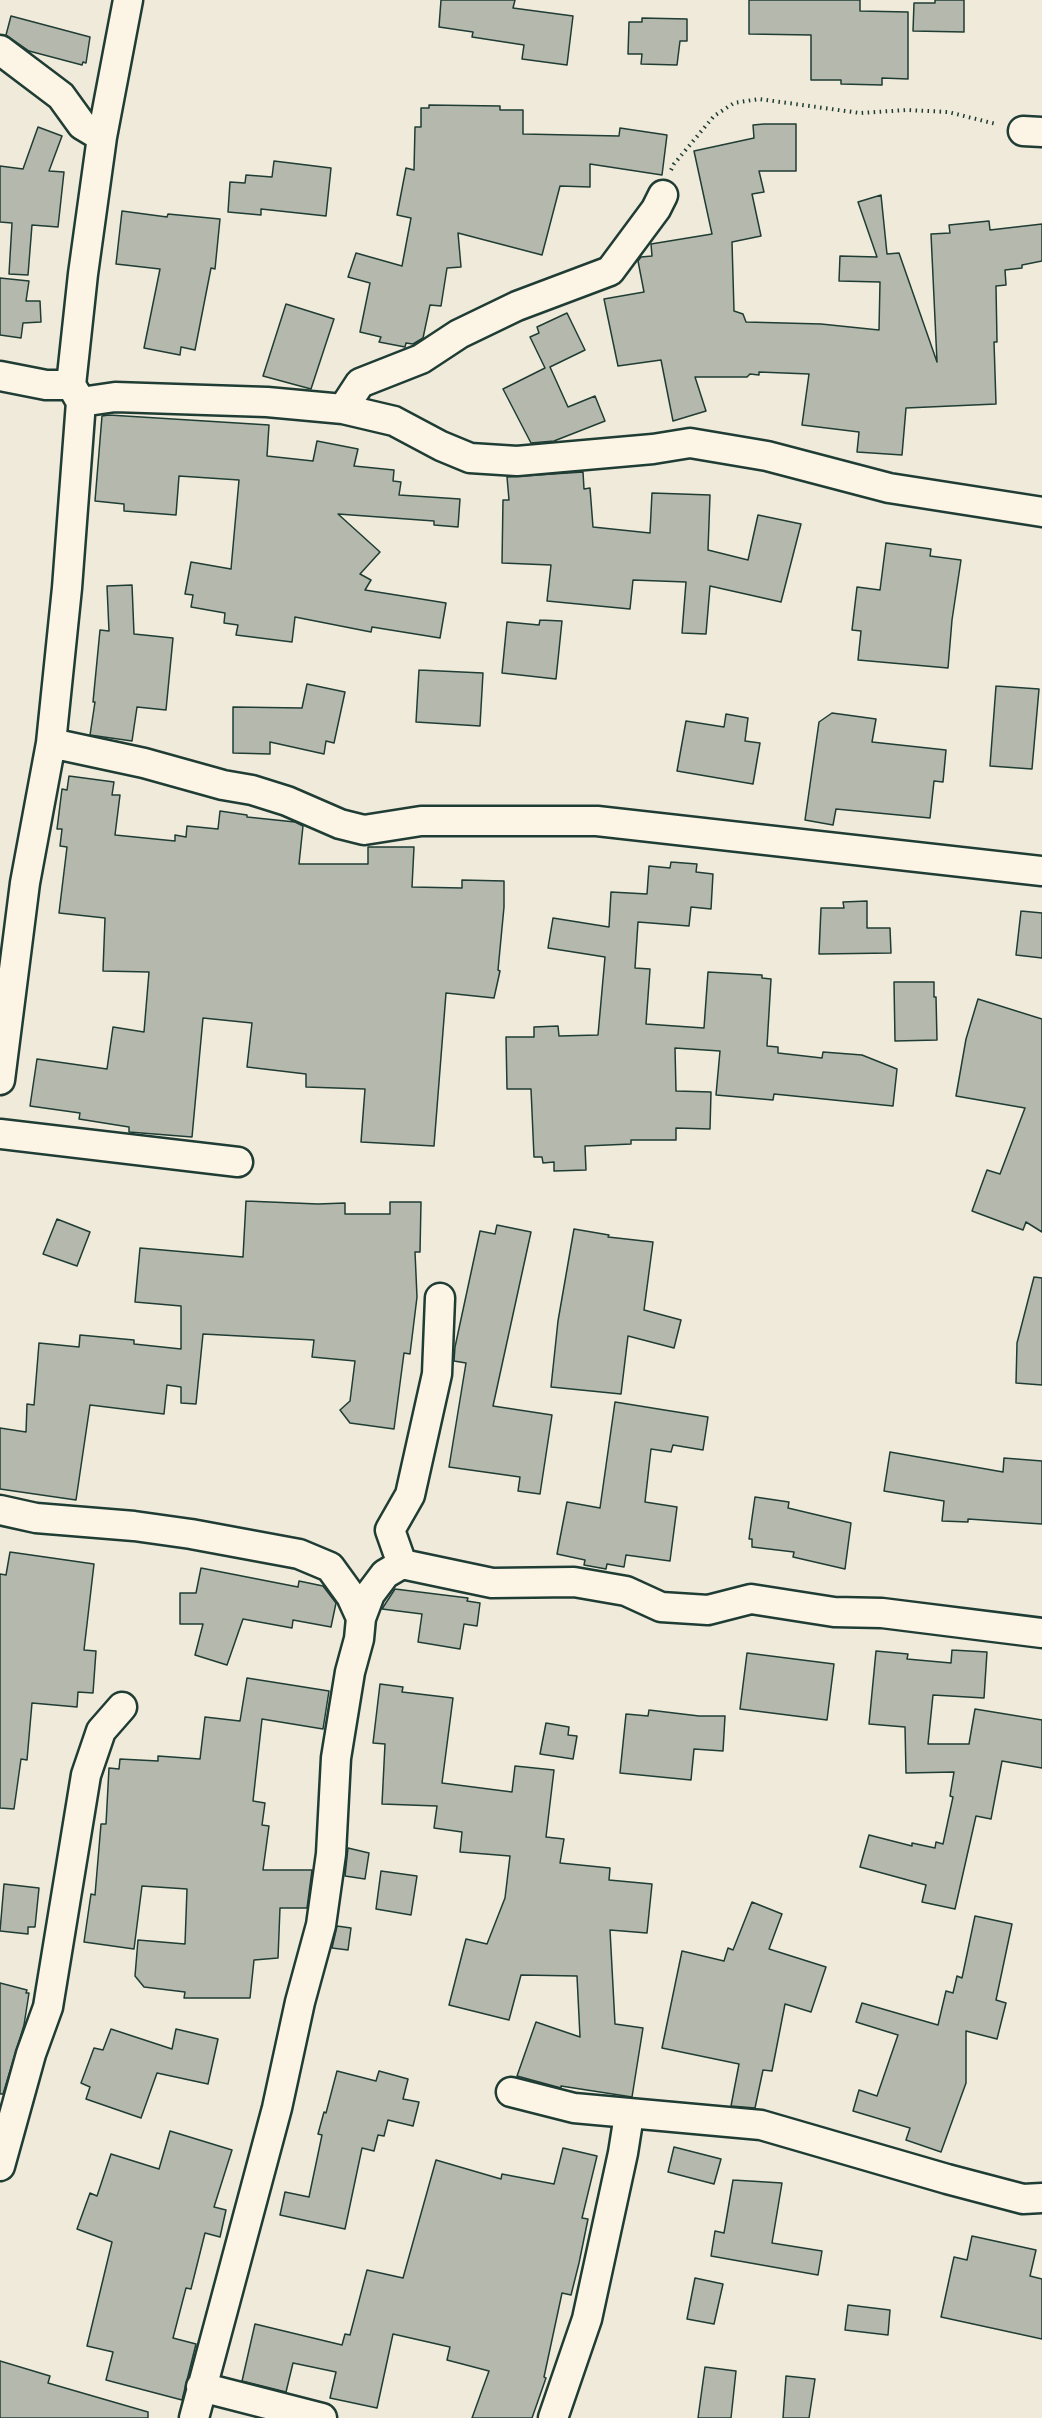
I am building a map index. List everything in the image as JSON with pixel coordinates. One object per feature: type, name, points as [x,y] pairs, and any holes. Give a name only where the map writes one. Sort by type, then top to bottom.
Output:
[{"type":"street","points":[[0,1080],[26,883],[51,742],[67,588],[83,274],[102,137],[128,0]]},
{"type":"street","points":[[0,50],[61,96],[82,124],[102,137]]},
{"type":"street","points":[[343,409],[360,383],[421,359],[459,334],[517,306],[610,271],[656,209],[663,195]]},
{"type":"street","points":[[0,376],[46,385],[76,394],[267,402],[343,409],[394,422],[470,458],[517,461],[653,449],[690,443],[767,456],[889,488],[1042,512]]},
{"type":"street","points":[[51,742],[223,785],[252,790],[287,801],[340,824],[364,830],[421,821],[597,820],[1042,871]]},
{"type":"street","points":[[0,1134],[238,1162]]},
{"type":"street","points":[[402,1564],[390,1530],[410,1495],[437,1374],[440,1298]]},
{"type":"street","points":[[0,1510],[36,1518],[134,1526],[191,1534],[299,1554],[330,1567],[351,1596],[361,1618]]},
{"type":"street","points":[[194,2418],[277,2108],[300,2002],[321,1925],[331,1854],[336,1758],[350,1672],[359,1639],[361,1618],[370,1594],[385,1574],[402,1564],[492,1583],[574,1582],[626,1591],[662,1607],[708,1610],[751,1599],[834,1612],[882,1613],[1042,1633]]},
{"type":"street","points":[[0,2166],[31,2054],[48,2007],[86,1775],[101,1731],[122,1707]]},
{"type":"street","points":[[511,2092],[574,2109],[761,2125],[948,2180],[1023,2199],[1042,2198]]},
{"type":"street","points":[[553,2418],[587,2319],[629,2115]]},
{"type":"street","points":[[201,2387],[322,2418]]},
{"type":"path","points":[[663,195],[674,164],[714,116],[734,103],[759,99],[860,113],[907,110],[948,112],[1033,131]]},
{"type":"building","points":[[441,0],[515,0],[513,8],[573,16],[567,65],[522,59],[524,45],[472,37],[473,32],[439,27]]},
{"type":"building","points":[[749,0],[860,0],[860,11],[908,12],[908,79],[882,78],[882,85],[841,84],[841,80],[811,80],[811,35],[749,34]]},
{"type":"building","points":[[935,0],[964,0],[964,32],[913,31],[914,3],[935,3]]},
{"type":"building","points":[[11,16],[90,37],[86,63],[83,62],[82,65],[29,51],[6,35]]},
{"type":"building","points":[[642,18],[687,19],[687,41],[680,41],[677,65],[641,64],[642,54],[628,54],[629,22],[642,22]]},
{"type":"building","points":[[429,105],[500,106],[500,110],[523,110],[523,134],[619,136],[620,128],[667,135],[662,175],[590,164],[590,187],[560,186],[542,255],[458,233],[461,267],[447,268],[441,306],[430,305],[423,338],[413,344],[406,343],[405,347],[379,342],[381,337],[360,332],[370,283],[348,277],[356,253],[402,266],[411,218],[397,215],[406,168],[414,170],[415,127],[421,127],[421,108],[429,108]]},
{"type":"building","points":[[796,124],[796,171],[759,171],[764,192],[752,194],[761,236],[732,242],[734,311],[743,314],[746,322],[821,324],[879,330],[880,282],[839,281],[840,256],[877,257],[858,202],[881,195],[887,254],[899,253],[937,362],[931,234],[950,233],[949,225],[989,221],[990,230],[1042,224],[1042,261],[1022,265],[1022,268],[1005,270],[1006,285],[996,286],[997,342],[994,342],[996,404],[906,408],[902,455],[857,452],[859,432],[802,425],[809,374],[759,372],[759,375],[750,374],[747,377],[695,377],[706,411],[673,421],[661,360],[618,366],[604,299],[644,292],[638,261],[641,257],[652,256],[651,244],[712,234],[694,151],[754,138],[753,125]]},
{"type":"building","points":[[38,127],[62,136],[49,171],[64,172],[58,227],[32,225],[28,275],[9,274],[12,223],[0,222],[0,166],[23,169]]},
{"type":"building","points":[[274,161],[331,168],[326,216],[261,209],[261,215],[228,212],[230,182],[245,183],[246,175],[272,177]]},
{"type":"building","points":[[122,211],[167,217],[168,214],[220,219],[215,269],[211,268],[195,350],[181,347],[180,355],[144,348],[160,269],[116,264]]},
{"type":"building","points":[[0,278],[29,281],[26,301],[40,301],[41,322],[23,323],[21,338],[0,335]]},
{"type":"building","points":[[286,304],[334,319],[311,389],[263,376]]},
{"type":"building","points":[[567,313],[585,350],[550,367],[568,407],[595,396],[605,421],[554,441],[531,443],[503,389],[545,368],[530,337],[539,333],[537,327]]},
{"type":"building","points":[[102,416],[269,425],[267,456],[313,461],[317,441],[358,449],[354,466],[394,470],[393,481],[401,482],[399,495],[460,499],[458,527],[434,525],[434,521],[338,514],[380,552],[360,574],[371,580],[365,590],[446,603],[440,638],[372,627],[371,632],[295,617],[292,642],[236,635],[238,625],[224,623],[225,613],[191,607],[193,595],[185,594],[191,562],[231,569],[239,480],[179,476],[176,515],[124,511],[124,504],[95,501]]},
{"type":"building","points":[[583,472],[584,489],[590,488],[593,527],[650,533],[652,493],[710,495],[708,550],[748,560],[758,515],[801,524],[781,602],[710,586],[706,634],[682,633],[686,582],[633,580],[630,609],[547,601],[551,565],[502,563],[503,500],[509,500],[507,477]]},
{"type":"building","points":[[886,543],[931,549],[930,556],[961,560],[948,668],[858,660],[861,631],[852,630],[857,587],[880,590]]},
{"type":"building","points":[[132,585],[134,634],[173,638],[166,710],[137,707],[132,741],[90,735],[95,702],[93,702],[100,630],[109,631],[107,586]]},
{"type":"building","points":[[540,620],[562,621],[556,679],[502,673],[507,622],[539,625]]},
{"type":"building","points":[[419,670],[483,673],[480,726],[416,722]]},
{"type":"building","points":[[307,684],[345,692],[334,743],[326,741],[324,754],[270,742],[270,754],[233,753],[233,707],[302,708]]},
{"type":"building","points":[[996,686],[1039,689],[1032,769],[990,766]]},
{"type":"building","points":[[832,713],[876,719],[872,742],[946,750],[943,782],[934,781],[930,818],[836,809],[833,825],[805,820],[819,722]]},
{"type":"building","points":[[726,714],[748,718],[745,741],[760,743],[753,784],[677,771],[686,721],[724,727]]},
{"type":"building","points":[[69,776],[114,782],[112,795],[120,795],[115,835],[175,841],[175,835],[186,837],[187,826],[218,829],[220,811],[247,815],[247,817],[295,822],[303,826],[299,864],[368,864],[368,847],[414,847],[412,887],[462,888],[462,880],[504,881],[498,970],[500,971],[494,998],[446,993],[434,1146],[361,1142],[365,1089],[306,1087],[306,1074],[247,1067],[252,1023],[203,1018],[192,1137],[129,1132],[129,1127],[79,1119],[80,1113],[30,1106],[37,1059],[107,1069],[113,1027],[144,1032],[149,972],[103,971],[105,918],[59,913],[67,847],[60,846],[62,829],[57,829],[62,789],[67,790]]},
{"type":"building","points":[[671,862],[697,864],[696,872],[713,874],[711,909],[691,907],[689,926],[638,922],[635,968],[650,969],[646,1024],[704,1028],[708,972],[762,975],[762,978],[771,979],[767,1046],[778,1047],[778,1053],[822,1058],[823,1052],[862,1055],[897,1069],[893,1106],[774,1094],[773,1100],[716,1095],[720,1051],[675,1048],[676,1091],[711,1092],[710,1129],[676,1128],[676,1140],[631,1140],[631,1144],[585,1146],[586,1170],[554,1171],[554,1162],[543,1163],[542,1157],[534,1157],[531,1089],[507,1089],[506,1037],[534,1037],[534,1027],[558,1026],[559,1036],[598,1035],[605,957],[548,948],[553,918],[609,927],[611,892],[647,894],[649,866],[670,868]]},
{"type":"building","points":[[867,901],[867,928],[890,928],[891,953],[819,954],[821,908],[844,908],[843,902]]},
{"type":"building","points":[[1021,911],[1042,913],[1042,958],[1016,955]]},
{"type":"building","points":[[894,982],[934,982],[937,1040],[895,1041]]},
{"type":"building","points":[[978,999],[1042,1019],[1042,1232],[1026,1222],[1023,1230],[972,1211],[987,1170],[1000,1174],[1025,1108],[956,1096],[966,1039]]},
{"type":"building","points":[[246,1201],[345,1203],[345,1214],[390,1214],[390,1202],[421,1202],[420,1252],[415,1252],[417,1297],[410,1354],[404,1353],[394,1429],[350,1423],[340,1410],[350,1401],[355,1361],[312,1357],[314,1340],[203,1334],[196,1404],[181,1403],[181,1387],[167,1385],[164,1414],[90,1405],[76,1500],[0,1489],[0,1428],[26,1432],[27,1404],[34,1405],[39,1343],[79,1347],[80,1335],[134,1340],[134,1344],[181,1349],[181,1306],[135,1302],[140,1248],[243,1257]]},
{"type":"building","points":[[57,1219],[90,1232],[77,1266],[43,1254]]},
{"type":"building","points":[[497,1225],[531,1232],[493,1406],[552,1415],[540,1494],[518,1491],[520,1477],[449,1467],[466,1363],[454,1361],[455,1347],[480,1231],[495,1234]]},
{"type":"building","points":[[574,1229],[609,1235],[608,1237],[653,1242],[644,1310],[681,1320],[674,1348],[628,1336],[621,1394],[551,1387],[558,1321]]},
{"type":"building","points":[[1034,1277],[1042,1278],[1042,1385],[1016,1383],[1017,1343]]},
{"type":"building","points":[[615,1402],[708,1417],[703,1450],[673,1445],[671,1452],[651,1449],[645,1502],[677,1507],[670,1561],[626,1555],[624,1567],[607,1564],[606,1569],[584,1565],[585,1560],[557,1554],[567,1502],[600,1508]]},
{"type":"building","points":[[890,1452],[1003,1472],[1004,1458],[1042,1461],[1042,1524],[968,1519],[968,1522],[942,1521],[944,1501],[884,1491]]},
{"type":"building","points":[[755,1497],[789,1502],[788,1508],[851,1523],[845,1569],[793,1557],[794,1552],[752,1547],[752,1539],[749,1539]]},
{"type":"building","points":[[10,1552],[94,1564],[84,1650],[96,1651],[93,1693],[78,1692],[77,1707],[32,1703],[27,1760],[21,1759],[14,1809],[0,1808],[0,1574],[6,1575]]},
{"type":"building","points":[[201,1568],[298,1587],[299,1581],[323,1586],[336,1603],[331,1627],[293,1620],[292,1628],[243,1619],[227,1665],[195,1655],[203,1624],[180,1624],[180,1593],[196,1593]]},
{"type":"building","points":[[395,1589],[468,1598],[467,1601],[480,1603],[477,1626],[464,1624],[460,1649],[418,1642],[422,1614],[382,1609]]},
{"type":"building","points":[[952,1650],[987,1652],[984,1698],[933,1695],[928,1744],[969,1744],[975,1709],[1042,1720],[1042,1768],[1002,1761],[991,1819],[976,1816],[955,1909],[922,1902],[926,1885],[860,1867],[869,1835],[912,1846],[912,1843],[935,1848],[936,1842],[943,1844],[953,1797],[950,1796],[954,1772],[906,1773],[905,1727],[869,1724],[876,1651],[908,1654],[907,1659],[951,1663]]},
{"type":"building","points":[[747,1653],[834,1664],[827,1720],[740,1709]]},
{"type":"building","points":[[247,1678],[329,1691],[323,1729],[262,1719],[253,1801],[265,1803],[262,1825],[269,1826],[263,1870],[312,1870],[307,1908],[280,1908],[278,1958],[254,1960],[250,1998],[184,1998],[185,1992],[144,1987],[135,1976],[138,1940],[185,1944],[187,1889],[142,1886],[134,1949],[84,1942],[91,1894],[95,1895],[101,1824],[106,1824],[109,1768],[119,1769],[120,1759],[158,1761],[158,1756],[200,1759],[205,1717],[240,1721]]},
{"type":"building","points":[[380,1684],[403,1687],[402,1692],[453,1698],[442,1783],[512,1792],[515,1766],[554,1770],[546,1837],[564,1839],[560,1863],[610,1868],[609,1880],[652,1884],[647,1933],[610,1930],[615,2024],[643,2028],[632,2097],[561,2086],[561,2088],[517,2076],[536,2022],[580,2037],[577,1976],[521,1975],[509,2020],[449,2005],[466,1939],[487,1944],[505,1898],[510,1856],[460,1852],[462,1832],[434,1828],[437,1806],[382,1804],[385,1744],[373,1743]]},
{"type":"building","points":[[649,1710],[699,1716],[725,1716],[723,1751],[694,1749],[691,1780],[620,1773],[626,1714],[648,1716]]},
{"type":"building","points":[[546,1723],[569,1727],[568,1735],[577,1736],[573,1759],[540,1754]]},
{"type":"building","points":[[348,1848],[369,1853],[365,1879],[345,1876]]},
{"type":"building","points":[[381,1871],[417,1876],[411,1915],[376,1909]]},
{"type":"building","points":[[4,1884],[39,1888],[35,1927],[28,1927],[28,1934],[0,1931]]},
{"type":"building","points":[[752,1902],[782,1914],[769,1949],[826,1967],[811,2012],[785,2004],[772,2071],[763,2070],[755,2108],[731,2106],[739,2064],[662,2048],[682,1951],[724,1961],[728,1948],[733,1950]]},
{"type":"building","points":[[975,1916],[1012,1924],[996,2000],[1006,2003],[997,2039],[966,2031],[966,2083],[941,2152],[906,2140],[910,2128],[853,2111],[859,2090],[877,2096],[898,2035],[856,2022],[862,2003],[938,2025],[946,1991],[953,1993],[957,1976],[962,1978]]},
{"type":"building","points":[[337,1926],[351,1928],[348,1950],[332,1948]]},
{"type":"building","points":[[0,1983],[27,1990],[26,1993],[29,1993],[24,2025],[3,2094],[0,2094]]},
{"type":"building","points":[[111,2029],[172,2049],[176,2029],[218,2039],[208,2084],[157,2073],[141,2118],[86,2099],[90,2087],[81,2083],[94,2048],[103,2050]]},
{"type":"building","points":[[337,2071],[376,2081],[379,2071],[408,2079],[403,2099],[419,2102],[413,2126],[388,2120],[384,2136],[378,2135],[374,2151],[362,2148],[345,2229],[280,2215],[285,2192],[309,2197],[322,2135],[318,2134]]},
{"type":"building","points":[[170,2131],[232,2150],[214,2207],[226,2210],[220,2237],[205,2233],[191,2289],[186,2288],[173,2338],[196,2344],[182,2400],[106,2380],[113,2352],[87,2346],[112,2242],[77,2229],[90,2193],[97,2196],[111,2154],[159,2169]]},
{"type":"building","points":[[674,2147],[721,2159],[714,2184],[668,2172]]},
{"type":"building","points":[[563,2148],[597,2156],[582,2218],[588,2219],[579,2263],[571,2295],[562,2293],[544,2377],[546,2378],[532,2418],[472,2418],[489,2371],[447,2360],[450,2347],[393,2334],[377,2408],[330,2398],[336,2372],[293,2363],[286,2392],[242,2381],[255,2324],[342,2345],[345,2334],[350,2335],[367,2270],[403,2278],[436,2160],[501,2179],[502,2174],[554,2184]]},
{"type":"building","points":[[733,2180],[782,2183],[772,2243],[822,2251],[818,2275],[711,2256],[715,2231],[724,2233]]},
{"type":"building","points":[[972,2236],[1036,2250],[1030,2276],[1042,2279],[1042,2339],[941,2317],[954,2257],[967,2260]]},
{"type":"building","points":[[695,2278],[723,2284],[714,2324],[687,2319]]},
{"type":"building","points":[[848,2305],[890,2310],[888,2335],[845,2330]]},
{"type":"building","points":[[0,2361],[50,2376],[48,2383],[148,2412],[148,2418],[0,2418]]},
{"type":"building","points":[[705,2367],[736,2371],[731,2418],[698,2418]]},
{"type":"building","points":[[786,2376],[815,2379],[809,2418],[783,2418]]}]
